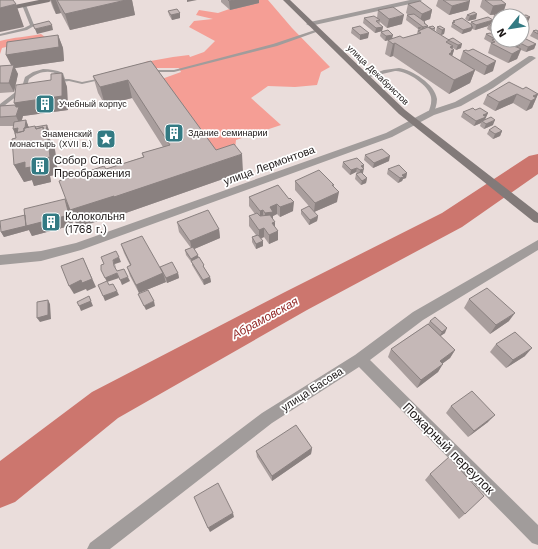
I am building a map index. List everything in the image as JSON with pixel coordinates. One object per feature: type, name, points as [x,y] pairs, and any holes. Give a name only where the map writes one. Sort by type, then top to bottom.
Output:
[{"type":"street","points":[[0,10],[27,3],[49,0]]},
{"type":"street","name":"улица Декабристов","points":[[286,0],[365,77],[414,122],[538,219]]},
{"type":"street","points":[[310,24],[419,0]]},
{"type":"street","name":"улица Лермонтова","points":[[0,260],[42,256],[77,247],[389,135],[431,113],[458,104],[490,86],[532,58]]},
{"type":"street","name":"улица Басова","points":[[96,549],[267,418],[360,359],[418,316],[538,244]]},
{"type":"street","name":"Пожарный переулок","points":[[360,359],[538,537]]},
{"type":"lane","points":[[0,35],[25,29],[32,25],[27,3]]},
{"type":"lane","points":[[146,71],[174,71],[275,45],[317,31]]},
{"type":"lane","points":[[24,88],[27,78],[34,73],[45,70],[58,72],[61,74],[63,81]]},
{"type":"lane","points":[[365,77],[395,70],[404,70],[431,90],[434,95],[434,102],[431,113]]},
{"type":"lane","points":[[47,84],[69,80],[82,83],[107,78]]},
{"type":"lane","points":[[0,107],[24,88],[32,87]]},
{"type":"shaded area","points":[[255,0],[268,0],[292,28],[330,67],[321,72],[317,85],[295,87],[268,86],[251,98],[281,125],[236,140],[234,159],[219,163],[159,80],[181,72],[179,68],[148,68],[145,62],[189,55],[190,57],[204,52],[215,41],[189,27],[194,21],[213,19],[196,15],[199,10],[218,13]]},
{"type":"shaded area","points":[[41,34],[45,37],[2,48],[0,54],[0,41]]},
{"type":"building","points":[[0,0],[13,0],[16,4],[0,8]]},
{"type":"building","points":[[57,0],[126,0],[65,14]]},
{"type":"building","points":[[443,0],[469,0],[470,1],[452,6]]},
{"type":"building","points":[[485,0],[501,0],[506,4],[493,6]]},
{"type":"building","points":[[420,1],[432,10],[422,14],[408,4]]},
{"type":"building","points":[[393,7],[404,15],[389,19],[378,10]]},
{"type":"building","points":[[177,9],[180,13],[171,15],[168,11]]},
{"type":"building","points":[[474,12],[477,14],[470,16],[467,15]]},
{"type":"building","points":[[414,14],[428,26],[423,27],[407,15]]},
{"type":"building","points":[[374,16],[380,20],[376,21],[383,27],[376,28],[364,18]]},
{"type":"building","points":[[488,17],[490,18],[490,21],[476,25],[471,22]]},
{"type":"building","points":[[462,18],[473,27],[463,30],[452,23],[455,22],[453,21]]},
{"type":"building","points":[[49,21],[52,25],[35,29],[33,25]]},
{"type":"building","points":[[360,26],[369,33],[360,35],[352,28]]},
{"type":"building","points":[[440,26],[445,29],[442,30],[437,27]]},
{"type":"building","points":[[428,27],[449,40],[446,42],[453,46],[450,47],[454,50],[449,54],[475,70],[454,80],[388,40],[400,36],[403,38],[421,33],[418,31]]},
{"type":"building","points":[[388,30],[393,35],[386,36],[381,32]]},
{"type":"building","points":[[58,35],[59,47],[6,55],[7,42]]},
{"type":"building","points":[[453,38],[462,44],[458,45],[448,40]]},
{"type":"building","points":[[530,41],[536,44],[530,46]]},
{"type":"building","points":[[501,48],[521,49],[512,54]]},
{"type":"building","points":[[473,49],[496,61],[487,66],[463,51]]},
{"type":"building","points":[[151,61],[216,150],[234,144],[242,154],[114,197],[70,210],[59,181],[104,166],[106,169],[144,157],[142,153],[170,145],[128,80],[100,87],[93,76]]},
{"type":"building","points":[[14,65],[9,83],[0,83],[0,66]]},
{"type":"building","points":[[62,73],[62,96],[14,103],[16,85],[51,80],[51,74]]},
{"type":"building","points":[[509,82],[523,89],[526,87],[538,94],[533,96],[536,98],[531,101],[517,94],[499,102],[487,95]]},
{"type":"building","points":[[15,105],[16,107],[19,107],[16,116],[0,117],[0,106]]},
{"type":"building","points":[[473,108],[475,110],[480,108],[488,113],[483,115],[486,117],[476,121],[463,112]]},
{"type":"building","points":[[491,117],[495,120],[486,124],[482,121]]},
{"type":"building","points":[[26,120],[24,131],[17,133],[18,128],[13,129],[14,122]]},
{"type":"building","points":[[47,125],[46,131],[44,131],[43,127],[36,129],[35,127]]},
{"type":"building","points":[[35,126],[36,129],[43,127],[43,133],[47,132],[50,157],[42,159],[42,165],[25,168],[25,162],[14,165],[12,139],[16,138],[15,133],[24,131],[24,128]]},
{"type":"building","points":[[495,126],[502,131],[495,134],[489,130]]},
{"type":"building","points":[[382,149],[390,156],[374,163],[365,155]]},
{"type":"building","points":[[357,158],[364,165],[361,166],[364,169],[360,170],[357,168],[351,170],[343,162]]},
{"type":"building","points":[[399,165],[407,173],[402,175],[404,177],[400,178],[388,169]]},
{"type":"building","points":[[319,170],[339,192],[315,203],[295,181]]},
{"type":"building","points":[[361,172],[367,178],[362,181],[356,174]]},
{"type":"building","points":[[278,185],[289,199],[290,198],[294,202],[280,207],[277,204],[270,207],[273,212],[265,213],[263,210],[260,211],[249,197]]},
{"type":"building","points":[[65,199],[69,215],[26,226],[24,209]]},
{"type":"building","points":[[309,206],[318,216],[310,220],[301,210]]},
{"type":"building","points":[[208,210],[219,229],[190,241],[177,222]]},
{"type":"building","points":[[257,213],[260,216],[270,215],[275,222],[272,223],[278,231],[269,235],[264,228],[259,230],[249,216]]},
{"type":"building","points":[[25,215],[26,226],[1,232],[0,221]]},
{"type":"building","points":[[258,235],[263,241],[256,244],[252,237]]},
{"type":"building","points":[[142,236],[163,273],[136,285],[127,267],[131,265],[121,244]]},
{"type":"building","points":[[193,247],[198,255],[191,259],[185,250]]},
{"type":"building","points":[[116,251],[119,257],[113,260],[114,266],[117,271],[124,269],[128,277],[120,280],[117,273],[105,278],[101,270],[101,265],[104,264],[101,257]]},
{"type":"building","points":[[199,257],[210,277],[203,280],[191,261]]},
{"type":"building","points":[[83,258],[92,279],[82,283],[81,280],[69,286],[61,266]]},
{"type":"building","points":[[172,262],[178,273],[166,278],[160,267]]},
{"type":"building","points":[[107,281],[109,285],[113,284],[117,291],[103,296],[98,285]]},
{"type":"building","points":[[487,288],[515,313],[496,325],[469,299]]},
{"type":"building","points":[[148,290],[154,301],[144,306],[138,294]]},
{"type":"building","points":[[89,296],[91,301],[79,306],[77,302]]},
{"type":"building","points":[[48,300],[48,315],[37,318],[37,302]]},
{"type":"building","points":[[435,317],[447,328],[442,332],[430,321]]},
{"type":"building","points":[[428,324],[455,350],[440,361],[443,364],[421,380],[391,349]]},
{"type":"building","points":[[515,332],[532,348],[513,360],[496,344]]},
{"type":"building","points":[[472,391],[495,415],[474,431],[451,406]]},
{"type":"building","points":[[296,425],[312,448],[272,476],[256,451]]},
{"type":"building","points":[[449,457],[484,496],[465,514],[430,474]]},
{"type":"building","points":[[218,483],[233,513],[208,528],[194,497]]},
{"type":"waterway","name":"Абрамовская","points":[[0,487],[105,405],[296,301],[452,220],[538,162]]},
{"type":"place","name":"Учебный корпус","points":[[45,104]]},
{"type":"place","name":"Здание семинарии","points":[[174,133]]},
{"type":"place","name":"Знаменский монастырь (XVII в.)","points":[[106,139]]},
{"type":"place","name":"Собор Спаса Преображения","points":[[40,166]]},
{"type":"place","name":"Колокольня (1768 г.)","points":[[51,222]]}]
